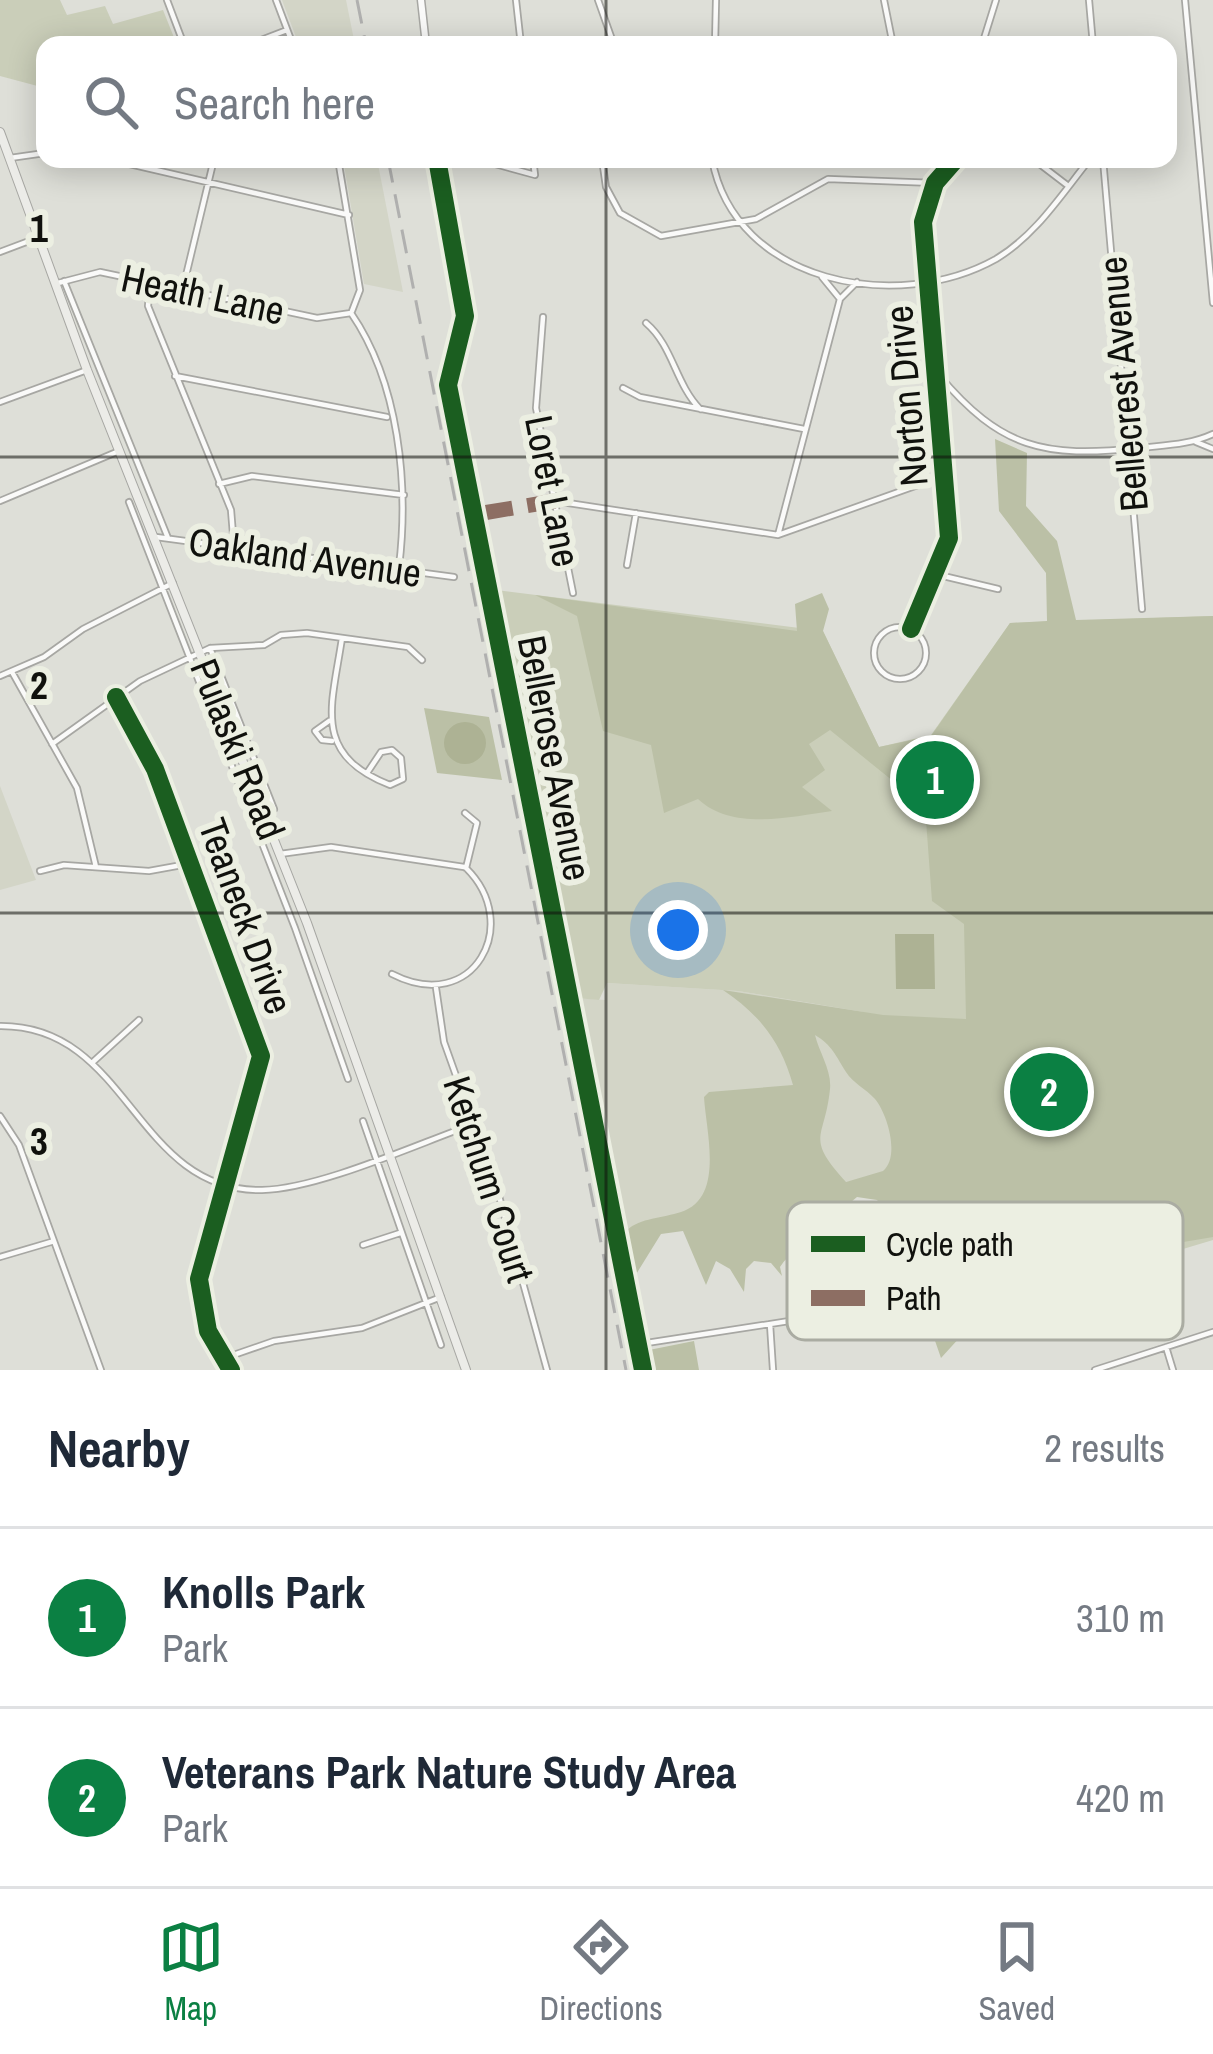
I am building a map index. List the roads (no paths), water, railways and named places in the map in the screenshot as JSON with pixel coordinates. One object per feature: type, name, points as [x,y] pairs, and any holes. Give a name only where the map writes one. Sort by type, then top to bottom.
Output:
[{"type":"main road","name":"Pulaski Road","points":[[1,135],[37,238],[60,282],[87,370],[156,537],[168,586],[205,650],[466,1370]]},
{"type":"street","points":[[167,0],[181,36]]},
{"type":"street","points":[[276,0],[289,36]]},
{"type":"street","points":[[421,0],[425,36]]},
{"type":"street","points":[[516,0],[520,36]]},
{"type":"street","points":[[598,0],[611,36]]},
{"type":"street","points":[[715,36],[716,0]]},
{"type":"street","points":[[884,0],[891,36]]},
{"type":"street","points":[[985,36],[996,0]]},
{"type":"street","points":[[1089,0],[1092,36]]},
{"type":"street","points":[[1186,0],[1213,303]]},
{"type":"street","points":[[271,36],[287,30]]},
{"type":"street","points":[[10,158],[36,154]]},
{"type":"street","points":[[148,168],[349,215]]},
{"type":"street","points":[[183,290],[212,168]]},
{"type":"street","points":[[340,168],[360,290],[351,313],[378,362],[406,496],[399,569]]},
{"type":"street","name":"Bellerose Avenue","points":[[439,168],[465,316],[448,386],[643,1370]]},
{"type":"street","points":[[510,168],[535,175],[534,168]]},
{"type":"street","points":[[604,168],[613,201],[645,232],[682,236],[740,224],[828,179],[935,183],[948,168]]},
{"type":"street","points":[[714,168],[740,224],[778,255],[821,277],[870,286],[928,283],[966,273],[1007,251],[1083,168]]},
{"type":"street","points":[[1045,168],[1068,186]]},
{"type":"street","name":"Bellecrest Avenue","points":[[1104,168],[1142,609]]},
{"type":"street","name":"Norton Drive","points":[[911,629],[950,538],[923,222],[935,183]]},
{"type":"street","points":[[1207,223],[1213,232]]},
{"type":"street","points":[[0,252],[37,238]]},
{"type":"street","name":"Heath Lane","points":[[60,282],[100,272],[317,318],[351,313]]},
{"type":"street","points":[[821,277],[840,299]]},
{"type":"street","points":[[60,282],[168,539]]},
{"type":"street","points":[[778,536],[840,299],[857,282]]},
{"type":"street","points":[[150,283],[148,306],[231,510],[234,547]]},
{"type":"street","name":"Loret Lane","points":[[544,317],[535,394],[573,593]]},
{"type":"street","points":[[646,323],[661,336],[680,383],[700,409]]},
{"type":"street","points":[[0,402],[87,370]]},
{"type":"street","points":[[938,374],[978,418],[1026,446],[1072,453],[1196,442],[1213,434]]},
{"type":"street","points":[[175,376],[390,418]]},
{"type":"street","points":[[623,388],[640,397],[806,429]]},
{"type":"street","points":[[1196,442],[1213,449]]},
{"type":"street","points":[[0,502],[119,451]]},
{"type":"street","points":[[555,501],[778,536],[946,475]]},
{"type":"street","points":[[220,484],[252,476],[406,496]]},
{"type":"street","points":[[130,502],[168,586],[190,657],[296,928],[348,1079]]},
{"type":"street","points":[[627,565],[636,513]]},
{"type":"street","name":"Oakland Avenue","points":[[156,537],[454,577]]},
{"type":"street","points":[[938,574],[998,589]]},
{"type":"street","points":[[0,676],[168,586]]},
{"type":"street","name":"Norton Drive","points":[[896,627],[911,629],[924,642],[925,660],[915,675],[889,676],[877,665],[877,641],[896,627]]},
{"type":"street","points":[[52,743],[116,697],[205,650],[264,644],[292,632],[407,647],[422,660]]},
{"type":"street","points":[[334,741],[329,722],[342,638]]},
{"type":"street","points":[[205,650],[274,808]]},
{"type":"street","points":[[12,672],[77,788],[96,868]]},
{"type":"street","name":"Teaneck Drive","points":[[116,697],[155,769],[193,863],[261,1056],[198,1293],[222,1359],[231,1370]]},
{"type":"street","points":[[329,722],[316,726],[316,735],[334,741],[367,773],[390,784],[403,779],[400,758],[392,750],[381,752],[367,773]]},
{"type":"street","points":[[464,813],[477,824],[478,832],[466,868]]},
{"type":"street","points":[[280,854],[331,847],[466,868],[483,892],[488,941],[472,971],[436,988],[392,974]]},
{"type":"street","points":[[40,871],[149,871],[193,863]]},
{"type":"street","points":[[296,928],[307,923]]},
{"type":"street","name":"Ketchum Court","points":[[436,988],[444,1042],[474,1124],[547,1370]]},
{"type":"street","points":[[94,1060],[139,1021]]},
{"type":"street","points":[[0,1026],[55,1036],[94,1060],[177,1162],[226,1186],[285,1188],[474,1124]]},
{"type":"street","points":[[337,1045],[349,1041]]},
{"type":"street","points":[[0,1116],[19,1145],[101,1370]]},
{"type":"street","points":[[363,1121],[441,1345]]},
{"type":"street","points":[[362,1245],[400,1233]]},
{"type":"street","points":[[0,1257],[51,1242]]},
{"type":"street","points":[[222,1359],[274,1341],[362,1328],[440,1298]]},
{"type":"street","points":[[637,1344],[787,1321]]},
{"type":"street","points":[[770,1324],[773,1370]]},
{"type":"street","points":[[1095,1370],[1213,1332]]},
{"type":"street","points":[[1166,1348],[1173,1370]]},
{"type":"railway","points":[[357,0],[364,36]]},
{"type":"railway","points":[[390,168],[626,1370]]},
{"type":"place","name":"Knolls Park","points":[[935,780]]},
{"type":"place","name":"Veterans Park Nature Study Area","points":[[1049,1092]]}]
